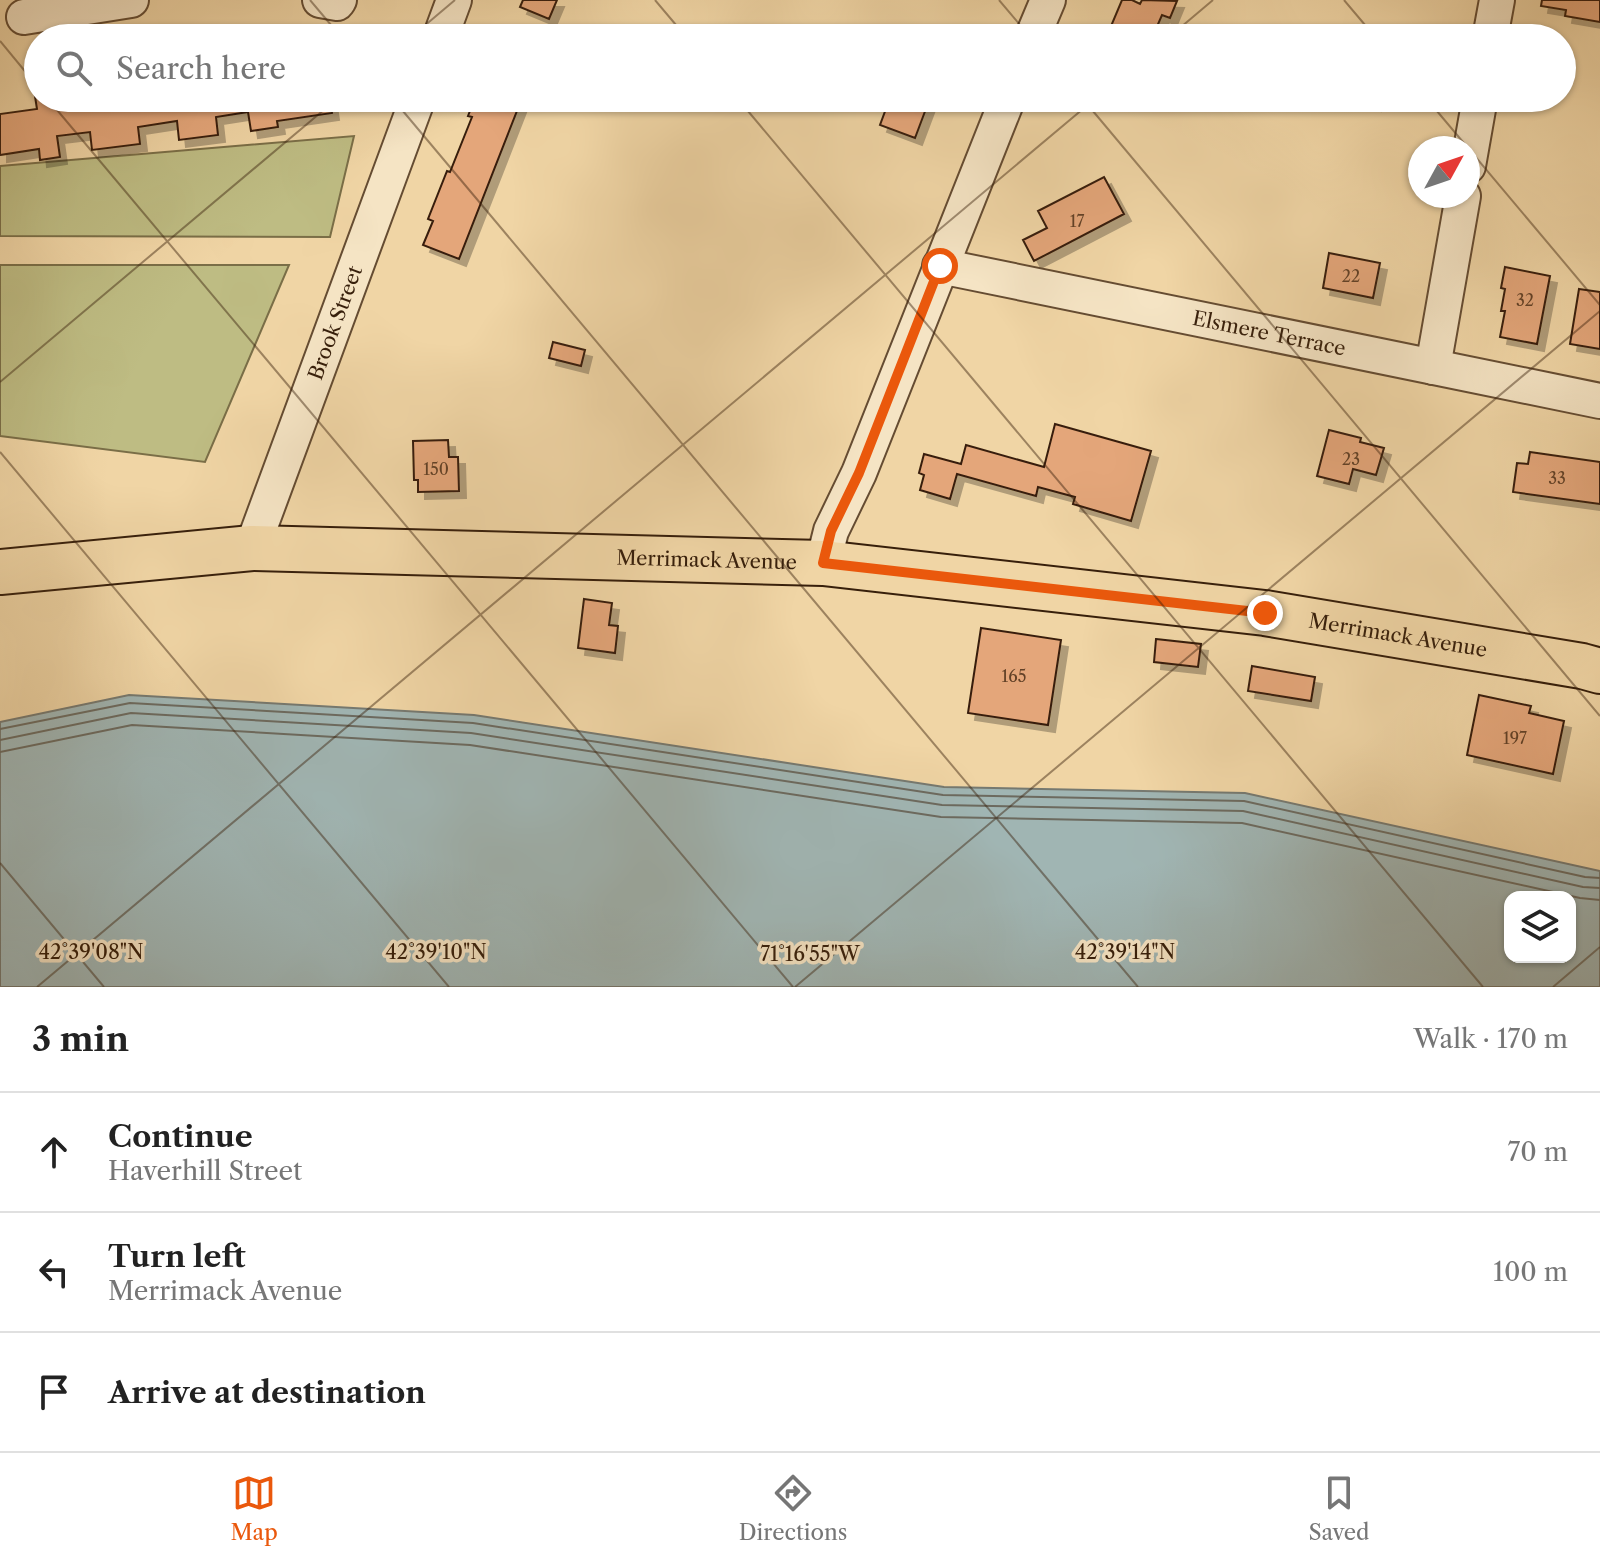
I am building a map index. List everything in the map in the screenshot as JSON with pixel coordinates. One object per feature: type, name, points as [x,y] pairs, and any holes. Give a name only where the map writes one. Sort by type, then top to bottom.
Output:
[{"type":"main road","name":"Merrimack Avenue","points":[[0,572],[252,548],[823,563],[1265,613],[1600,671]]},
{"type":"street","points":[[24,17],[131,0]]},
{"type":"street","points":[[320,0],[337,3],[339,0]]},
{"type":"street","points":[[445,24],[454,0]]},
{"type":"street","points":[[1038,24],[1048,0]]},
{"type":"street","points":[[1493,24],[1497,0]]},
{"type":"street","name":"Brook Street","points":[[252,548],[413,112]]},
{"type":"street","points":[[823,563],[831,531],[859,473],[1002,112]]},
{"type":"street","points":[[1473,136],[1478,112]]},
{"type":"street","points":[[1433,367],[1461,208]]},
{"type":"street","name":"Elsmere Terrace","points":[[940,266],[1600,401]]},
{"type":"shaded area","points":[[354,136],[330,237],[0,236],[0,166]]},
{"type":"shaded area","points":[[0,265],[289,265],[205,462],[0,436]]},
{"type":"water","points":[[129,695],[474,715],[944,787],[1245,793],[1600,871],[1600,987],[0,987],[0,722]]},
{"type":"building","points":[[523,0],[557,0],[549,19],[520,7]]},
{"type":"building","points":[[1122,0],[1140,4],[1142,0],[1177,1],[1170,18],[1162,15],[1158,24],[1112,24]]},
{"type":"building","points":[[1542,0],[1600,0],[1600,22],[1565,16],[1566,10],[1541,6]]},
{"type":"building","points":[[24,111],[248,112],[216,117],[218,135],[179,140],[177,121],[138,127],[140,144],[92,150],[90,132],[57,136],[60,157],[40,160],[39,149],[0,155],[0,114]]},
{"type":"building","points":[[248,112],[332,112],[277,121],[278,127],[251,131]]},
{"type":"building","points":[[470,112],[517,112],[459,259],[423,245],[433,221],[428,219],[472,117],[468,116]]},
{"type":"building","points":[[885,112],[925,112],[915,138],[880,125]]},
{"type":"building","points":[[1104,177],[1124,214],[1034,261],[1023,240],[1047,228],[1038,211]]},
{"type":"building","points":[[1329,253],[1380,263],[1373,298],[1323,288]]},
{"type":"building","points":[[1505,267],[1550,276],[1537,344],[1500,337],[1505,311],[1501,311],[1505,289],[1501,288]]},
{"type":"building","points":[[1579,289],[1600,292],[1600,349],[1570,344]]},
{"type":"building","points":[[553,342],[585,350],[581,366],[549,358]]},
{"type":"building","points":[[1055,424],[1151,451],[1131,521],[1073,504],[1075,497],[1038,487],[1036,496],[957,474],[950,499],[920,490],[924,475],[919,473],[924,454],[961,464],[966,445],[1044,467]]},
{"type":"building","points":[[1329,430],[1384,448],[1376,475],[1353,469],[1349,484],[1317,476]]},
{"type":"building","points":[[448,440],[449,457],[458,457],[459,491],[418,492],[418,480],[414,480],[413,441]]},
{"type":"building","points":[[1530,452],[1600,462],[1600,504],[1513,492],[1517,463],[1528,464]]},
{"type":"building","points":[[584,599],[612,603],[609,625],[618,626],[615,653],[578,648]]},
{"type":"building","points":[[981,628],[1061,640],[1048,725],[968,713]]},
{"type":"building","points":[[1156,639],[1201,644],[1198,667],[1154,662]]},
{"type":"building","points":[[1252,666],[1315,677],[1311,701],[1248,691]]},
{"type":"building","points":[[1479,695],[1531,706],[1529,713],[1564,721],[1553,774],[1467,755]]},
{"type":"route","points":[[940,266],[859,473],[831,531],[823,563],[1265,613]]}]
